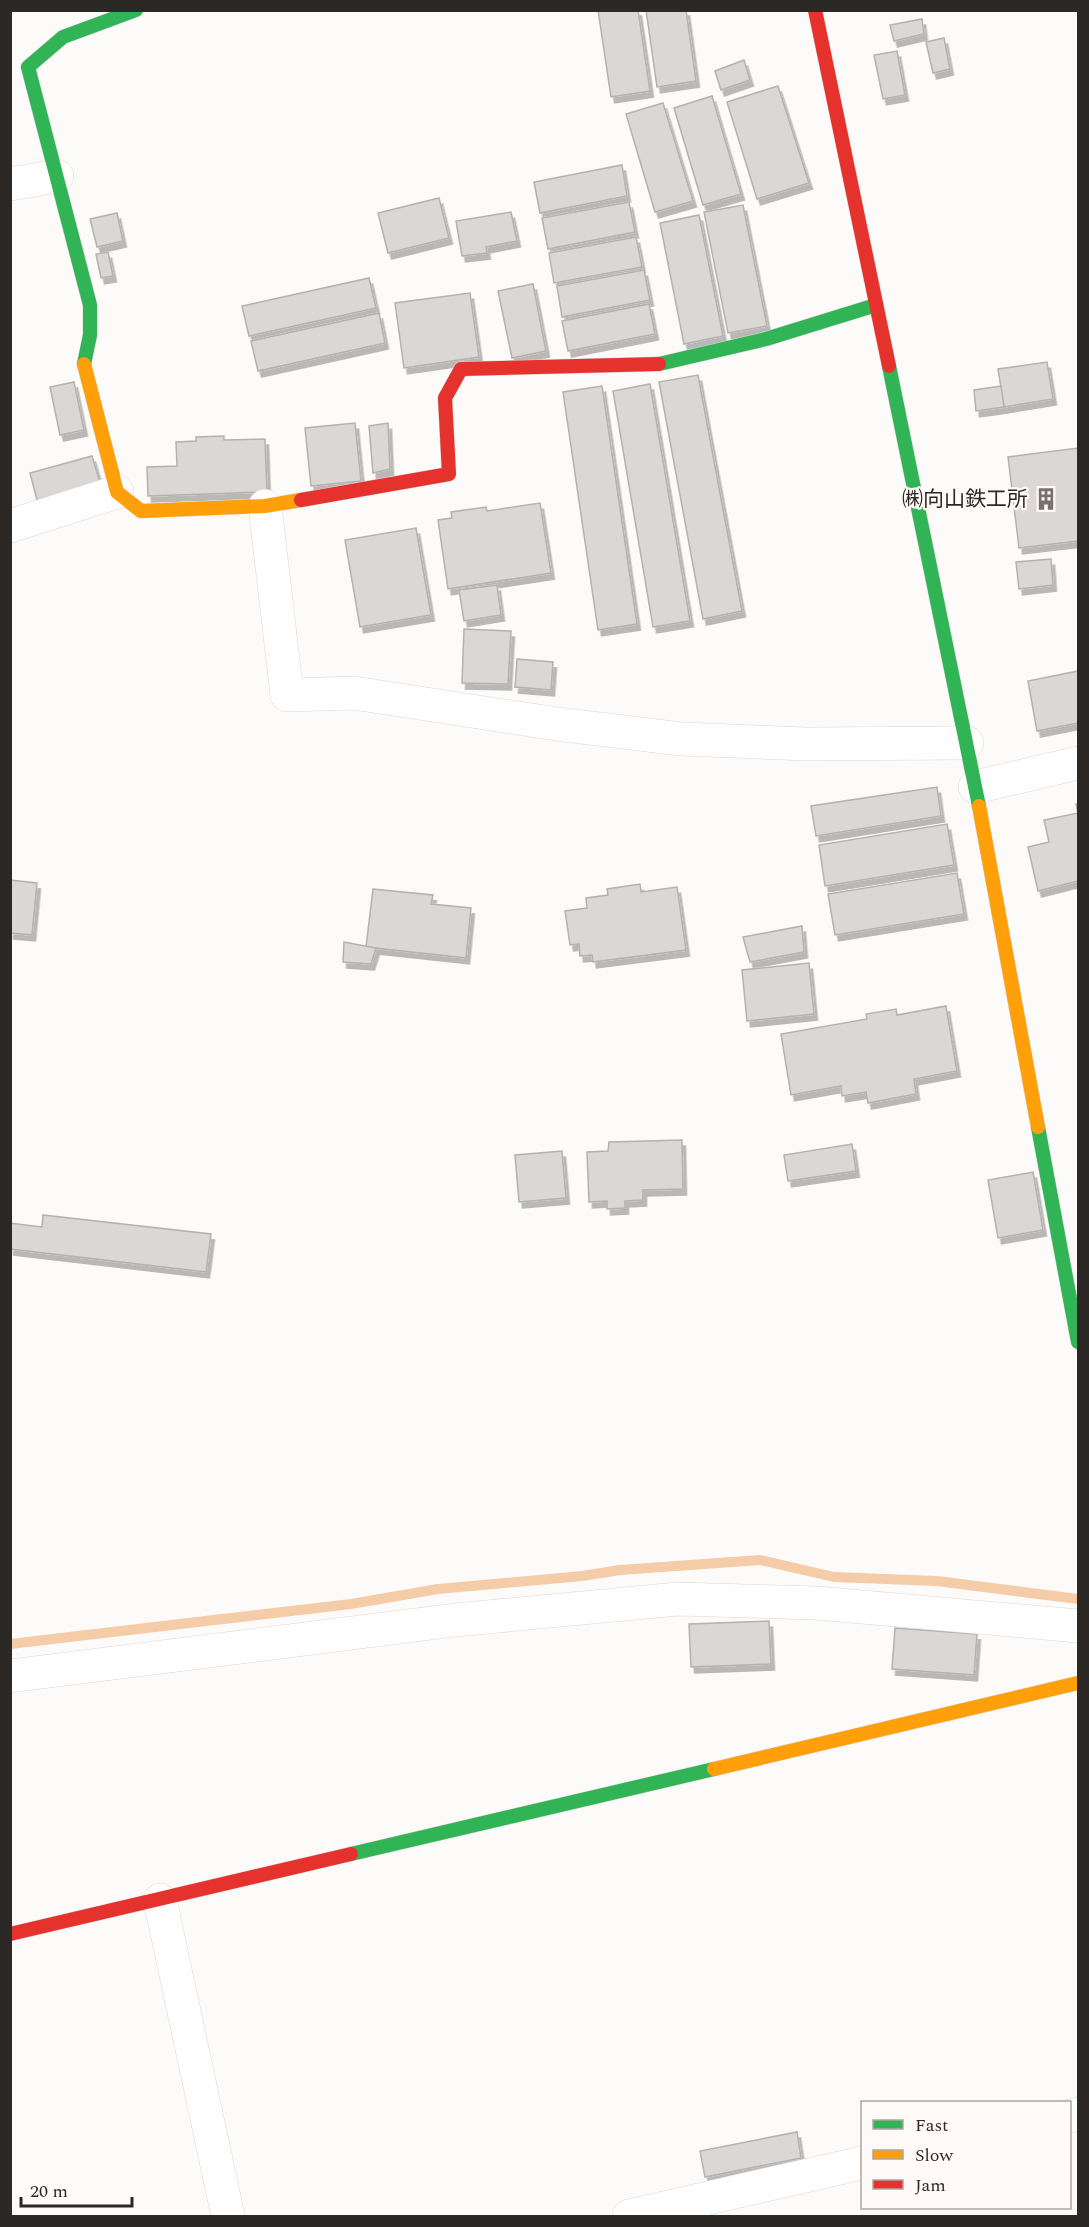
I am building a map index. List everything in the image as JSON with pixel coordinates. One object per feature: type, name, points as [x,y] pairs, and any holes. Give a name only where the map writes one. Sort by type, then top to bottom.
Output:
[{"type":"street","points":[[136,10],[63,37],[28,67],[90,304],[90,335],[84,365],[117,492],[141,511],[265,506],[449,474],[445,398],[461,369],[654,365],[766,339],[876,305]]},
{"type":"street","points":[[815,10],[967,743],[1078,1342]]},
{"type":"street","points":[[10,184],[57,176]]},
{"type":"street","points":[[10,526],[117,492]]},
{"type":"street","points":[[265,506],[287,695],[354,693],[557,724],[681,739],[806,744],[967,743]]},
{"type":"street","points":[[975,787],[1078,763]]},
{"type":"street","points":[[10,1676],[455,1620],[678,1599],[817,1603],[1078,1626]]},
{"type":"street","points":[[10,1934],[1078,1683]]},
{"type":"street","points":[[160,1900],[228,2217]]},
{"type":"street","points":[[629,2217],[861,2163]]},
{"type":"building","points":[[598,10],[638,10],[650,91],[611,97]]},
{"type":"building","points":[[646,10],[686,10],[696,81],[657,87]]},
{"type":"building","points":[[922,19],[924,34],[894,41],[890,25]]},
{"type":"building","points":[[944,38],[950,69],[933,73],[926,42]]},
{"type":"building","points":[[897,51],[905,95],[883,99],[874,55]]},
{"type":"building","points":[[744,60],[750,80],[721,90],[715,71]]},
{"type":"building","points":[[778,86],[809,183],[757,199],[727,102]]},
{"type":"building","points":[[712,96],[741,194],[703,205],[674,108]]},
{"type":"building","points":[[663,103],[693,201],[655,212],[626,114]]},
{"type":"building","points":[[622,165],[627,196],[540,213],[534,182]]},
{"type":"building","points":[[439,198],[449,238],[388,253],[378,213]]},
{"type":"building","points":[[629,202],[635,232],[548,249],[542,218]]},
{"type":"building","points":[[743,205],[767,326],[728,333],[704,212]]},
{"type":"building","points":[[511,212],[517,241],[486,247],[487,253],[462,256],[456,221]]},
{"type":"building","points":[[117,213],[123,241],[97,247],[90,219]]},
{"type":"building","points":[[699,215],[723,336],[684,344],[660,223]]},
{"type":"building","points":[[636,237],[642,267],[554,283],[549,253]]},
{"type":"building","points":[[108,252],[113,276],[101,278],[96,254]]},
{"type":"building","points":[[644,270],[650,300],[562,317],[557,286]]},
{"type":"building","points":[[369,278],[376,308],[249,336],[242,306]]},
{"type":"building","points":[[533,284],[546,351],[512,358],[498,291]]},
{"type":"building","points":[[470,293],[479,357],[404,368],[395,303]]},
{"type":"building","points":[[649,304],[655,334],[568,351],[562,321]]},
{"type":"building","points":[[379,313],[385,343],[258,371],[251,341]]},
{"type":"building","points":[[1047,362],[1053,399],[1004,407],[998,369]]},
{"type":"building","points":[[698,375],[742,611],[703,619],[659,382]]},
{"type":"building","points":[[74,382],[84,430],[60,435],[50,387]]},
{"type":"building","points":[[650,384],[690,621],[653,627],[613,391]]},
{"type":"building","points":[[602,386],[637,624],[598,630],[563,392]]},
{"type":"building","points":[[1001,386],[1004,407],[976,411],[974,390]]},
{"type":"building","points":[[355,423],[361,481],[311,486],[305,428]]},
{"type":"building","points":[[388,423],[390,469],[373,473],[369,426]]},
{"type":"building","points":[[224,436],[224,440],[265,439],[267,492],[148,496],[147,467],[177,466],[176,442],[196,441],[196,437]]},
{"type":"building","name":"㈱向山鉄工所","points":[[1078,448],[1078,541],[1019,548],[1008,457]]},
{"type":"building","points":[[92,456],[100,483],[37,500],[30,473]]},
{"type":"building","points":[[540,503],[551,573],[448,589],[438,520],[452,518],[451,512],[486,507],[487,511]]},
{"type":"building","points":[[416,528],[431,615],[360,627],[345,540]]},
{"type":"building","points":[[1051,559],[1053,585],[1019,589],[1016,562]]},
{"type":"building","points":[[497,585],[501,615],[464,621],[459,590]]},
{"type":"building","points":[[464,629],[511,631],[508,684],[462,683]]},
{"type":"building","points":[[517,659],[553,662],[551,690],[515,687]]},
{"type":"building","points":[[1078,671],[1078,723],[1037,731],[1028,681]]},
{"type":"building","points":[[937,787],[941,816],[816,836],[811,806]]},
{"type":"building","points":[[1078,813],[1078,881],[1038,891],[1028,847],[1049,842],[1044,820]]},
{"type":"building","points":[[947,824],[954,865],[825,886],[819,845]]},
{"type":"building","points":[[957,873],[964,914],[835,935],[828,894]]},
{"type":"building","points":[[10,880],[37,883],[32,935],[10,933]]},
{"type":"building","points":[[640,884],[641,892],[677,887],[686,950],[593,962],[592,955],[580,956],[579,944],[570,945],[565,911],[587,908],[586,898],[608,895],[607,889]]},
{"type":"building","points":[[373,889],[433,895],[431,904],[471,908],[466,958],[366,947]]},
{"type":"building","points":[[802,926],[804,952],[750,962],[743,937]]},
{"type":"building","points":[[344,942],[376,948],[371,964],[343,962]]},
{"type":"building","points":[[809,963],[814,1014],[747,1021],[742,970]]},
{"type":"building","points":[[946,1006],[957,1071],[914,1079],[916,1094],[868,1103],[866,1092],[842,1096],[841,1086],[791,1095],[781,1034],[867,1019],[866,1014],[896,1009],[897,1015]]},
{"type":"building","points":[[682,1140],[683,1189],[643,1190],[643,1200],[625,1201],[625,1208],[607,1209],[607,1201],[589,1202],[587,1152],[608,1151],[609,1142]]},
{"type":"building","points":[[852,1144],[856,1171],[788,1181],[784,1155]]},
{"type":"building","points":[[562,1151],[566,1198],[519,1202],[515,1155]]},
{"type":"building","points":[[1033,1172],[1043,1230],[998,1238],[988,1180]]},
{"type":"building","points":[[43,1215],[211,1234],[206,1272],[10,1249],[10,1223],[42,1227]]},
{"type":"building","points":[[769,1621],[771,1664],[691,1667],[689,1624]]},
{"type":"building","points":[[895,1628],[977,1634],[974,1675],[892,1669]]},
{"type":"building","points":[[797,2132],[801,2158],[705,2177],[700,2151]]},
{"type":"waterway","points":[[10,1644],[351,1604],[438,1589],[582,1576],[620,1570],[760,1560],[834,1577],[937,1581],[1078,1599]]},
{"type":"traffic: fast","points":[[84,364],[90,335],[90,305],[28,67],[63,37],[136,10]]},
{"type":"traffic: fast","points":[[659,364],[766,339],[876,305]]},
{"type":"traffic: fast","points":[[889,366],[979,806]]},
{"type":"traffic: fast","points":[[1038,1127],[1078,1342]]},
{"type":"traffic: fast","points":[[351,1854],[714,1769]]},
{"type":"traffic: slow","points":[[84,364],[117,492],[141,511],[265,506],[301,500]]},
{"type":"traffic: slow","points":[[979,806],[1038,1127]]},
{"type":"traffic: slow","points":[[714,1769],[1078,1683]]},
{"type":"traffic: jam","points":[[815,10],[889,366]]},
{"type":"traffic: jam","points":[[301,500],[449,474],[445,398],[461,369],[659,364]]},
{"type":"traffic: jam","points":[[10,1934],[351,1854]]},
{"type":"place","name":"㈱向山鉄工所","points":[[1046,499]]}]
